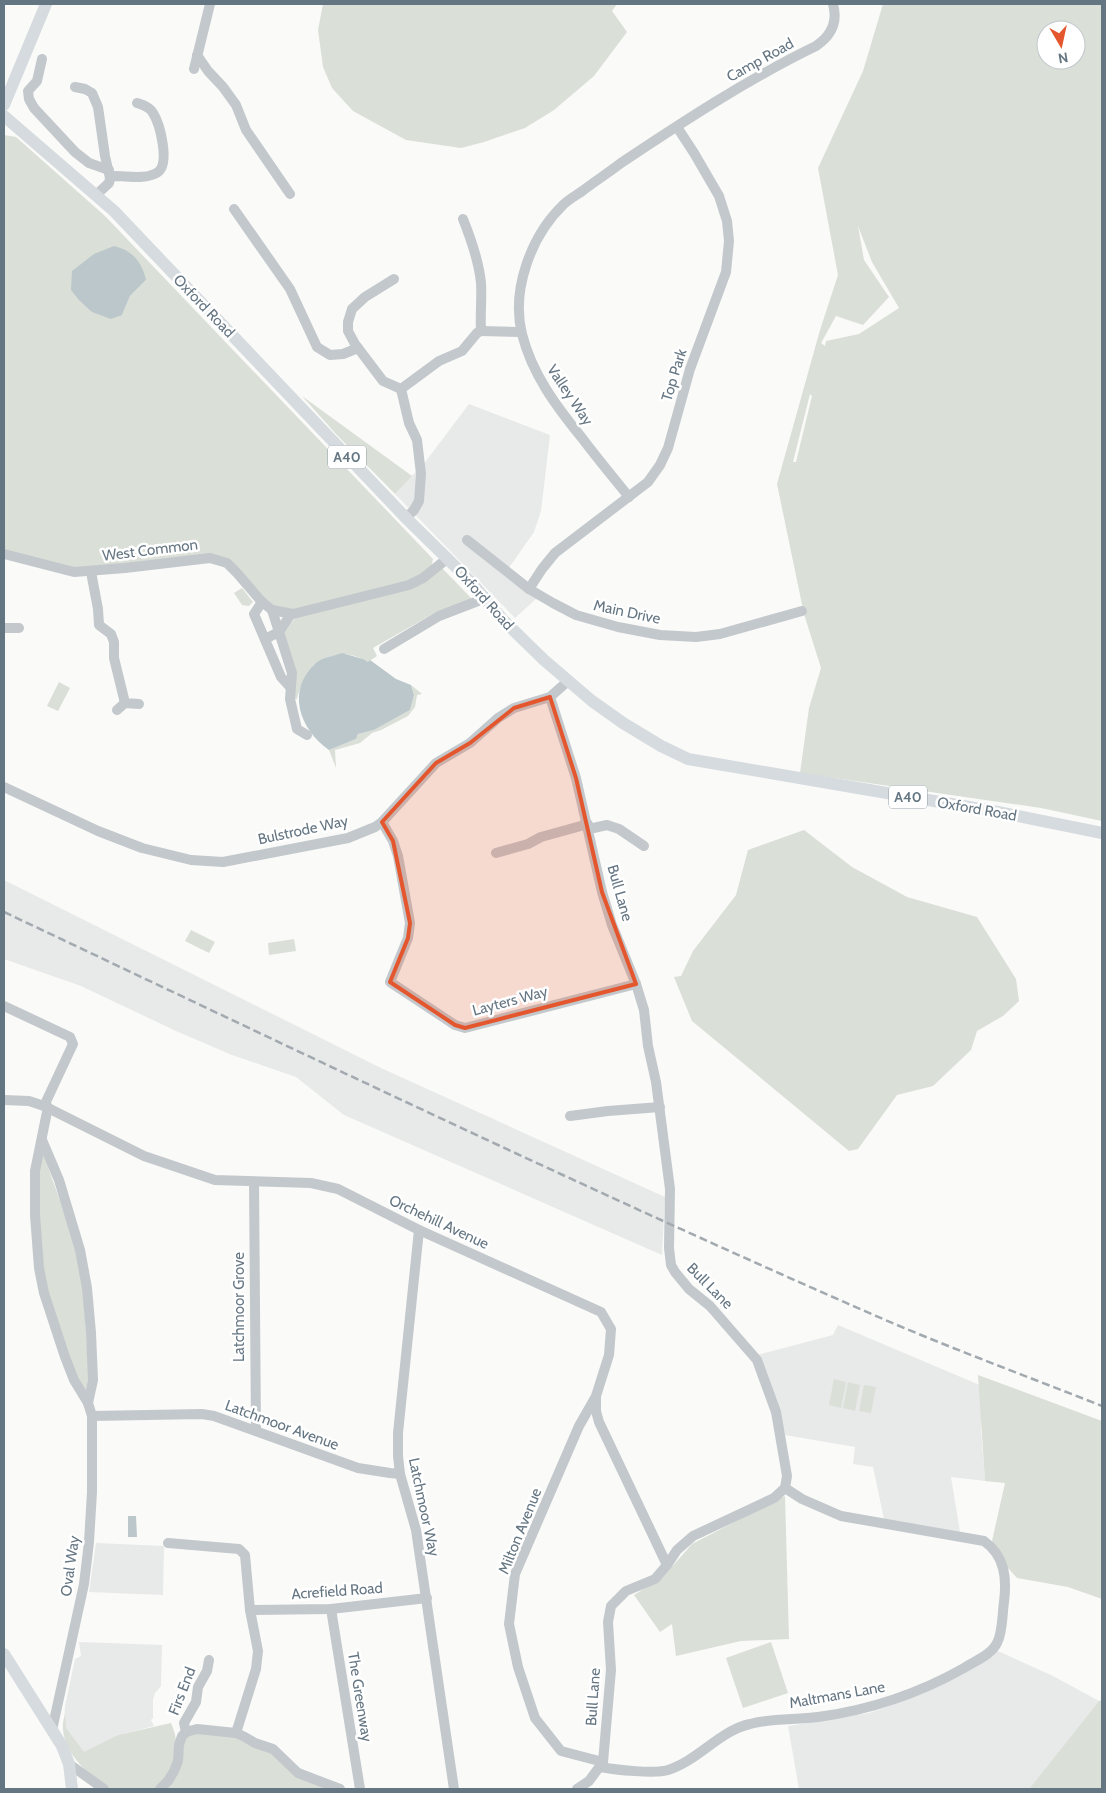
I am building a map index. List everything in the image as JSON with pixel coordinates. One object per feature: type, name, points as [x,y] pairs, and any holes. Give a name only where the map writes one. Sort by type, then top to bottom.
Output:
[{"type":"main road","points":[[4,105],[46,4]]},
{"type":"main road","name":"Oxford Road","points":[[4,116],[114,211],[406,518],[448,558],[521,639],[601,708],[645,737],[688,759],[998,812],[1102,833]]},
{"type":"main road","points":[[4,1654],[62,1746],[69,1764],[72,1789]]},
{"type":"street","points":[[194,69],[210,4]]},
{"type":"street","name":"Camp Road","points":[[677,127],[762,73],[824,41],[832,31],[835,12],[833,4]]},
{"type":"street","points":[[197,55],[236,105],[246,130],[290,194]]},
{"type":"street","points":[[42,58],[37,81],[28,91],[29,99],[34,108],[75,152],[89,163],[115,176],[150,176],[158,172],[162,167],[163,148],[158,123],[150,109],[137,103]]},
{"type":"street","points":[[75,87],[92,93],[95,99],[110,174],[108,183],[96,195]]},
{"type":"street","name":"Valley Way","points":[[629,497],[549,395],[538,376],[521,332],[519,315],[520,293],[524,272],[532,252],[544,228],[563,204],[677,127]]},
{"type":"street","name":"Top Park","points":[[529,589],[555,553],[648,482],[660,465],[668,448],[690,369],[726,272],[729,240],[727,221],[719,196],[677,127]]},
{"type":"street","points":[[234,209],[290,288],[317,347],[330,355],[343,354],[358,348]]},
{"type":"street","points":[[463,219],[472,242],[481,281],[481,331]]},
{"type":"street","points":[[394,280],[365,297],[352,309],[348,322],[348,331],[358,348],[383,381],[401,389]]},
{"type":"street","points":[[401,389],[439,361],[462,351],[477,333],[481,331],[521,332]]},
{"type":"street","points":[[401,389],[409,424],[417,440],[422,474],[419,501],[406,518]]},
{"type":"street","name":"Main Drive","points":[[467,540],[529,589],[576,616],[618,628],[660,635],[696,637],[720,634],[802,612]]},
{"type":"street","name":"West Common","points":[[4,554],[74,572],[91,572],[210,558],[226,564],[237,573],[262,602],[272,610],[291,614],[299,614],[409,585],[423,578],[448,558]]},
{"type":"street","points":[[91,572],[99,625],[111,634],[114,642],[114,658],[121,706],[139,704]]},
{"type":"street","points":[[384,649],[439,616],[478,601],[484,596]]},
{"type":"street","points":[[262,602],[254,614],[281,677],[290,687]]},
{"type":"street","points":[[272,610],[292,673],[290,698],[297,729],[307,735]]},
{"type":"street","points":[[265,639],[279,632],[291,614]]},
{"type":"street","points":[[4,628],[19,628]]},
{"type":"street","points":[[273,657],[285,652]]},
{"type":"street","name":"Bulstrode Way","points":[[4,787],[98,831],[142,848],[191,860],[223,862],[348,838],[375,827],[382,822],[436,763],[470,743],[498,718],[514,708],[550,697],[568,681]]},
{"type":"street","name":"Bull Lane","points":[[550,697],[576,778],[602,892],[612,925],[636,984],[644,1010],[648,1046],[660,1107],[671,1202],[669,1258],[675,1272],[689,1289],[710,1306],[757,1360],[776,1412],[787,1476],[785,1488],[774,1498],[694,1536],[676,1550],[667,1565],[655,1579],[626,1592],[611,1606],[608,1622],[611,1670],[602,1764]]},
{"type":"street","name":"Layters Way","points":[[382,822],[393,841],[398,856],[410,923],[408,938],[390,982],[455,1025],[465,1028],[636,984]]},
{"type":"street","points":[[496,853],[528,844],[541,837],[588,826],[607,825],[619,829],[644,846]]},
{"type":"street","name":"Oval Way","points":[[4,1006],[70,1037],[73,1044],[46,1107],[42,1140],[35,1171],[35,1215],[39,1268],[44,1293],[65,1358],[74,1380],[88,1403],[92,1416],[92,1492],[84,1584],[52,1730]]},
{"type":"street","name":"Orchehill Avenue","points":[[4,1100],[29,1101],[46,1107],[144,1156],[215,1180],[311,1183],[338,1189],[419,1230],[601,1312],[611,1329],[609,1355],[596,1396],[596,1411],[599,1422],[667,1565]]},
{"type":"street","points":[[570,1116],[660,1107]]},
{"type":"street","name":"Oval Way","points":[[42,1140],[59,1180],[80,1250],[87,1288],[93,1380],[88,1403]]},
{"type":"street","name":"Latchmoor Grove","points":[[254,1182],[256,1431]]},
{"type":"street","name":"Latchmoor Way","points":[[419,1230],[398,1433],[398,1456],[400,1474],[416,1530],[454,1789]]},
{"type":"street","name":"Milton Avenue","points":[[596,1396],[580,1426],[516,1574],[509,1624],[518,1667],[535,1718],[561,1751],[602,1764]]},
{"type":"street","name":"Latchmoor Avenue","points":[[92,1416],[202,1414],[214,1416],[358,1468],[400,1474]]},
{"type":"street","points":[[580,1426],[599,1422]]},
{"type":"street","name":"Maltmans Lane","points":[[602,1764],[638,1771],[667,1771],[689,1759],[726,1733],[749,1724],[818,1717],[870,1707],[905,1697],[944,1680],[981,1658],[995,1646],[1000,1633],[1006,1578],[1002,1564],[991,1546],[984,1541],[841,1516],[802,1500],[785,1488]]},
{"type":"street","points":[[168,1542],[239,1549],[246,1555],[250,1610],[258,1651],[256,1669],[236,1733]]},
{"type":"street","name":"Acrefield Road","points":[[250,1610],[331,1608],[427,1598]]},
{"type":"street","name":"The Greenway","points":[[331,1608],[360,1789]]},
{"type":"street","name":"Firs End","points":[[160,1789],[168,1781],[178,1762],[180,1740],[186,1732],[184,1723],[196,1702],[198,1688],[207,1671],[209,1660]]},
{"type":"street","points":[[186,1732],[197,1729],[236,1733],[255,1743],[273,1749],[298,1773],[340,1789]]},
{"type":"street","points":[[69,1764],[104,1789]]},
{"type":"street","points":[[577,1789],[589,1781],[602,1764]]},
{"type":"highlighted area","points":[[550,697],[576,778],[602,892],[636,984],[465,1028],[455,1025],[390,982],[408,938],[410,923],[393,841],[382,822],[436,763],[470,743],[514,708]]},
{"type":"shaded area","points":[[323,4],[617,4],[612,11],[627,32],[594,76],[554,110],[525,128],[461,148],[406,140],[353,111],[332,88],[323,67],[318,30]]},
{"type":"shaded area","points":[[883,4],[1102,4],[1102,821],[1041,808],[800,773],[809,708],[821,668],[804,614],[777,484],[820,330],[838,275],[818,168],[863,71]],"holes":[[[858,226],[872,262],[899,308],[859,334],[826,341],[825,346],[821,343],[836,316],[863,325],[889,297],[864,260]],[[810,394],[812,396],[796,462],[793,462]]]},
{"type":"shaded area","points":[[4,135],[16,137],[105,216],[433,559],[429,569],[407,582],[295,610],[274,607],[222,559],[77,569],[4,551]],"holes":[[[72,271],[146,280],[130,296],[122,315]]]},
{"type":"shaded area","points":[[114,246],[126,250],[139,262],[146,280],[130,296],[122,315],[111,319],[92,312],[71,290],[72,271],[94,254]]},
{"type":"shaded area","points":[[302,396],[412,476],[395,494]]},
{"type":"shaded area","points":[[469,404],[550,435],[541,511],[534,532],[504,575],[537,598],[515,618],[395,494],[426,461]]},
{"type":"shaded area","points":[[442,568],[473,600],[436,612],[373,648],[377,656],[368,662],[356,656],[344,654],[323,660],[307,676],[297,699],[294,699],[283,634],[295,618],[406,588]]},
{"type":"shaded area","points":[[242,588],[253,602],[249,606],[242,605],[234,593]]},
{"type":"shaded area","points":[[342,653],[368,662],[370,660],[396,679],[411,685],[414,695],[410,710],[374,730],[358,734],[356,739],[329,750],[310,731],[300,709],[299,697],[301,685],[316,663]]},
{"type":"shaded area","points":[[59,682],[70,688],[58,711],[47,706]]},
{"type":"shaded area","points":[[411,685],[422,694],[417,695],[415,707],[408,716],[372,733],[360,743],[335,750],[336,768],[329,750],[356,739],[358,734],[374,730],[410,710],[414,695]]},
{"type":"shaded area","points":[[804,830],[852,867],[907,897],[977,917],[1016,979],[1019,1001],[1003,1016],[977,1031],[971,1050],[933,1086],[897,1095],[858,1149],[849,1151],[692,1021],[674,977],[681,976],[693,951],[736,895],[748,850]]},
{"type":"shaded area","points":[[4,880],[381,1068],[665,1197],[662,1255],[344,1115],[296,1077],[232,1055],[81,986],[4,959]]},
{"type":"shaded area","points":[[191,930],[215,942],[209,953],[185,941]]},
{"type":"shaded area","points":[[294,939],[296,951],[269,955],[268,943]]},
{"type":"shaded area","points":[[44,1156],[68,1223],[83,1287],[89,1376],[86,1389],[82,1388],[61,1336],[47,1286],[41,1249],[39,1213],[40,1157]]},
{"type":"shaded area","points":[[838,1325],[982,1386],[981,1430],[985,1481],[951,1477],[960,1532],[884,1519],[873,1467],[853,1464],[855,1447],[785,1435],[757,1355],[833,1335]]},
{"type":"shaded area","points":[[978,1375],[1102,1421],[1102,1599],[1068,1587],[1017,1578],[1007,1567],[992,1541],[1005,1483],[985,1481]]},
{"type":"shaded area","points":[[834,1379],[846,1382],[841,1408],[829,1405]]},
{"type":"shaded area","points":[[848,1382],[860,1385],[855,1411],[843,1408]]},
{"type":"shaded area","points":[[864,1385],[876,1387],[871,1413],[859,1411]]},
{"type":"shaded area","points":[[785,1496],[789,1639],[741,1641],[676,1656],[672,1624],[660,1632],[634,1595],[663,1577],[692,1544]]},
{"type":"shaded area","points":[[128,1516],[136,1516],[137,1537],[128,1537]]},
{"type":"shaded area","points":[[96,1543],[164,1546],[163,1595],[89,1592]]},
{"type":"shaded area","points":[[79,1642],[162,1645],[161,1686],[155,1693],[153,1718],[151,1720],[154,1726],[118,1735],[84,1753],[64,1724],[65,1706],[75,1659],[81,1656]]},
{"type":"shaded area","points":[[771,1642],[788,1693],[743,1708],[726,1658]]},
{"type":"shaded area","points":[[998,1651],[1053,1676],[1099,1701],[1029,1789],[799,1789],[788,1726],[869,1713],[901,1702]]},
{"type":"shaded area","points":[[1102,1700],[1102,1789],[1029,1789],[1099,1701]]},
{"type":"shaded area","points":[[65,1714],[66,1728],[84,1752],[118,1735],[171,1723],[176,1750],[168,1773],[158,1789],[115,1790],[104,1785],[83,1768],[66,1743],[63,1724]]},
{"type":"shaded area","points":[[196,1731],[231,1735],[277,1752],[329,1789],[168,1789],[180,1763],[186,1736]]},
{"type":"railway","points":[[4,912],[442,1119],[772,1270],[965,1353],[1102,1406]]}]
